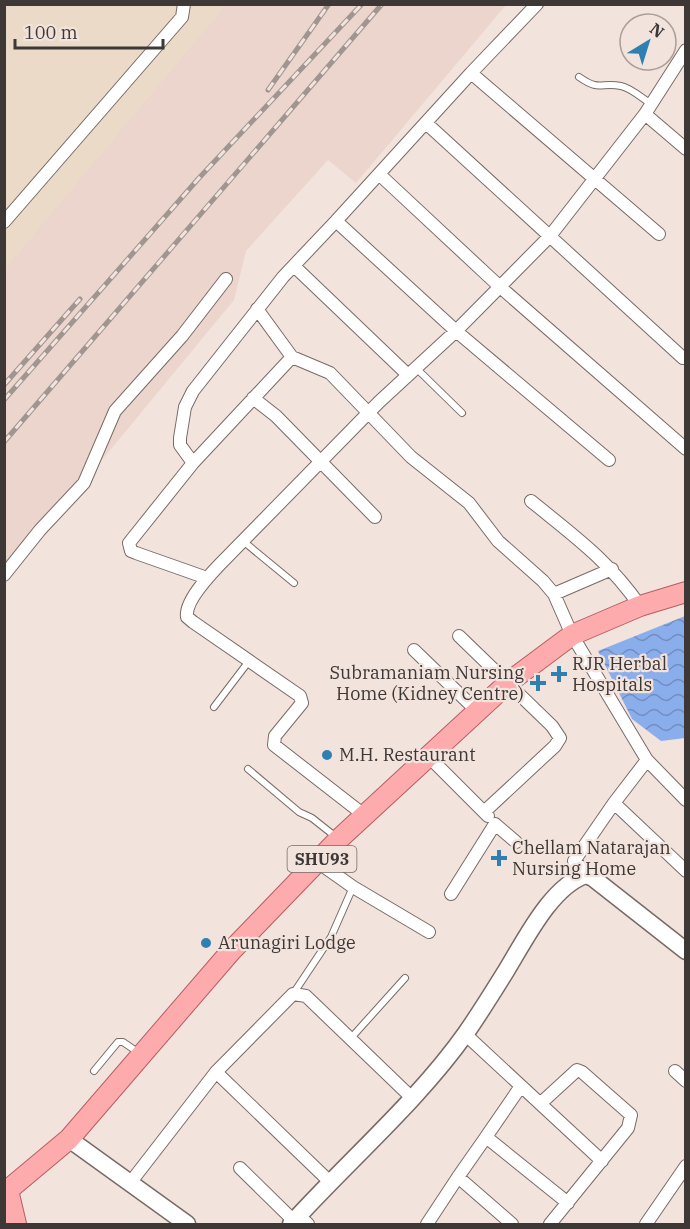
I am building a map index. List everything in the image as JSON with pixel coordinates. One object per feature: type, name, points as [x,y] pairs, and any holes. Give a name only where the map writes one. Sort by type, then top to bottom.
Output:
[{"type":"main road","name":"SHU93","points":[[16,1224],[6,1190],[69,1139],[232,950],[364,815],[509,682],[572,635],[640,606],[686,592]]},
{"type":"street","points":[[4,222],[182,16],[184,4]]},
{"type":"street","points":[[193,463],[180,445],[189,397],[257,309],[294,266],[537,4]]},
{"type":"street","points":[[364,815],[274,745],[275,736],[303,699],[187,617],[188,606],[207,578],[369,412],[456,331],[550,236],[648,109],[686,51]]},
{"type":"street","points":[[471,73],[659,234]]},
{"type":"street","points":[[648,109],[686,149]]},
{"type":"street","points":[[426,123],[683,358]]},
{"type":"street","points":[[380,175],[499,286],[686,449]]},
{"type":"street","points":[[336,221],[456,331],[609,460]]},
{"type":"street","points":[[294,266],[412,371]]},
{"type":"street","points":[[4,575],[40,530],[84,483],[115,411],[182,336],[226,279]]},
{"type":"street","points":[[257,309],[292,357],[330,373],[411,457],[469,503],[498,541],[554,594],[572,635],[647,760],[686,800]]},
{"type":"street","points":[[207,578],[136,554],[129,546],[131,538],[193,463],[292,357]]},
{"type":"street","points":[[254,398],[276,416],[375,517]]},
{"type":"street","points":[[531,501],[597,554],[612,569],[640,606]]},
{"type":"street","points":[[554,594],[612,569]]},
{"type":"street","points":[[459,636],[509,682],[552,726],[560,738],[555,746],[484,812]]},
{"type":"street","points":[[414,650],[477,711]]},
{"type":"street","points":[[428,756],[495,824],[516,842]]},
{"type":"street","points":[[583,876],[582,868],[574,861],[647,760]]},
{"type":"street","points":[[614,803],[686,871]]},
{"type":"street","points":[[451,894],[495,824]]},
{"type":"street","points":[[319,862],[353,887],[429,932]]},
{"type":"street","points":[[240,1168],[298,1221],[465,1034],[560,890],[583,876],[593,878],[686,951]]},
{"type":"street","points":[[130,1183],[216,1072],[293,994],[300,993],[306,996],[411,1097]]},
{"type":"street","points":[[465,1034],[602,1161]]},
{"type":"street","points":[[541,1103],[577,1070],[627,1109],[631,1115],[631,1122],[550,1224]]},
{"type":"street","points":[[675,1071],[686,1081]]},
{"type":"street","points":[[216,1072],[331,1183]]},
{"type":"street","points":[[427,1224],[521,1086]]},
{"type":"street","points":[[486,1137],[568,1203]]},
{"type":"street","points":[[69,1139],[187,1224]]},
{"type":"street","points":[[646,1224],[686,1166]]},
{"type":"street","points":[[458,1177],[512,1224]]},
{"type":"lane","points":[[579,77],[597,88],[618,86],[626,88],[648,109]]},
{"type":"lane","points":[[412,371],[462,413]]},
{"type":"lane","points":[[243,541],[294,583]]},
{"type":"lane","points":[[214,707],[249,660]]},
{"type":"lane","points":[[248,769],[299,812],[312,818],[339,839]]},
{"type":"lane","points":[[293,994],[331,937],[353,887]]},
{"type":"lane","points":[[351,1038],[405,978]]},
{"type":"lane","points":[[94,1071],[118,1042],[127,1044],[142,1055]]},
{"type":"shaded area","points":[[5,5],[225,5],[5,268]]},
{"type":"shaded area","points":[[225,5],[506,5],[356,183],[328,160],[246,251],[234,300],[83,483],[5,563],[5,268]]},
{"type":"water","points":[[685,616],[685,738],[661,741],[632,719],[598,651]]},
{"type":"railway","points":[[268,90],[329,4]]},
{"type":"railway","points":[[4,400],[199,178],[362,4]]},
{"type":"railway","points":[[4,442],[382,4]]},
{"type":"railway","points":[[4,385],[80,299]]},
{"type":"place","name":"RJR Herbal Hospitals","points":[[559,674]]},
{"type":"place","name":"Subramaniam Nursing Home (Kidney Centre)","points":[[538,683]]},
{"type":"place","name":"M.H. Restaurant","points":[[327,755]]},
{"type":"place","name":"Chellam Natarajan Nursing Home","points":[[499,858]]},
{"type":"place","name":"Arunagiri Lodge","points":[[206,943]]}]
